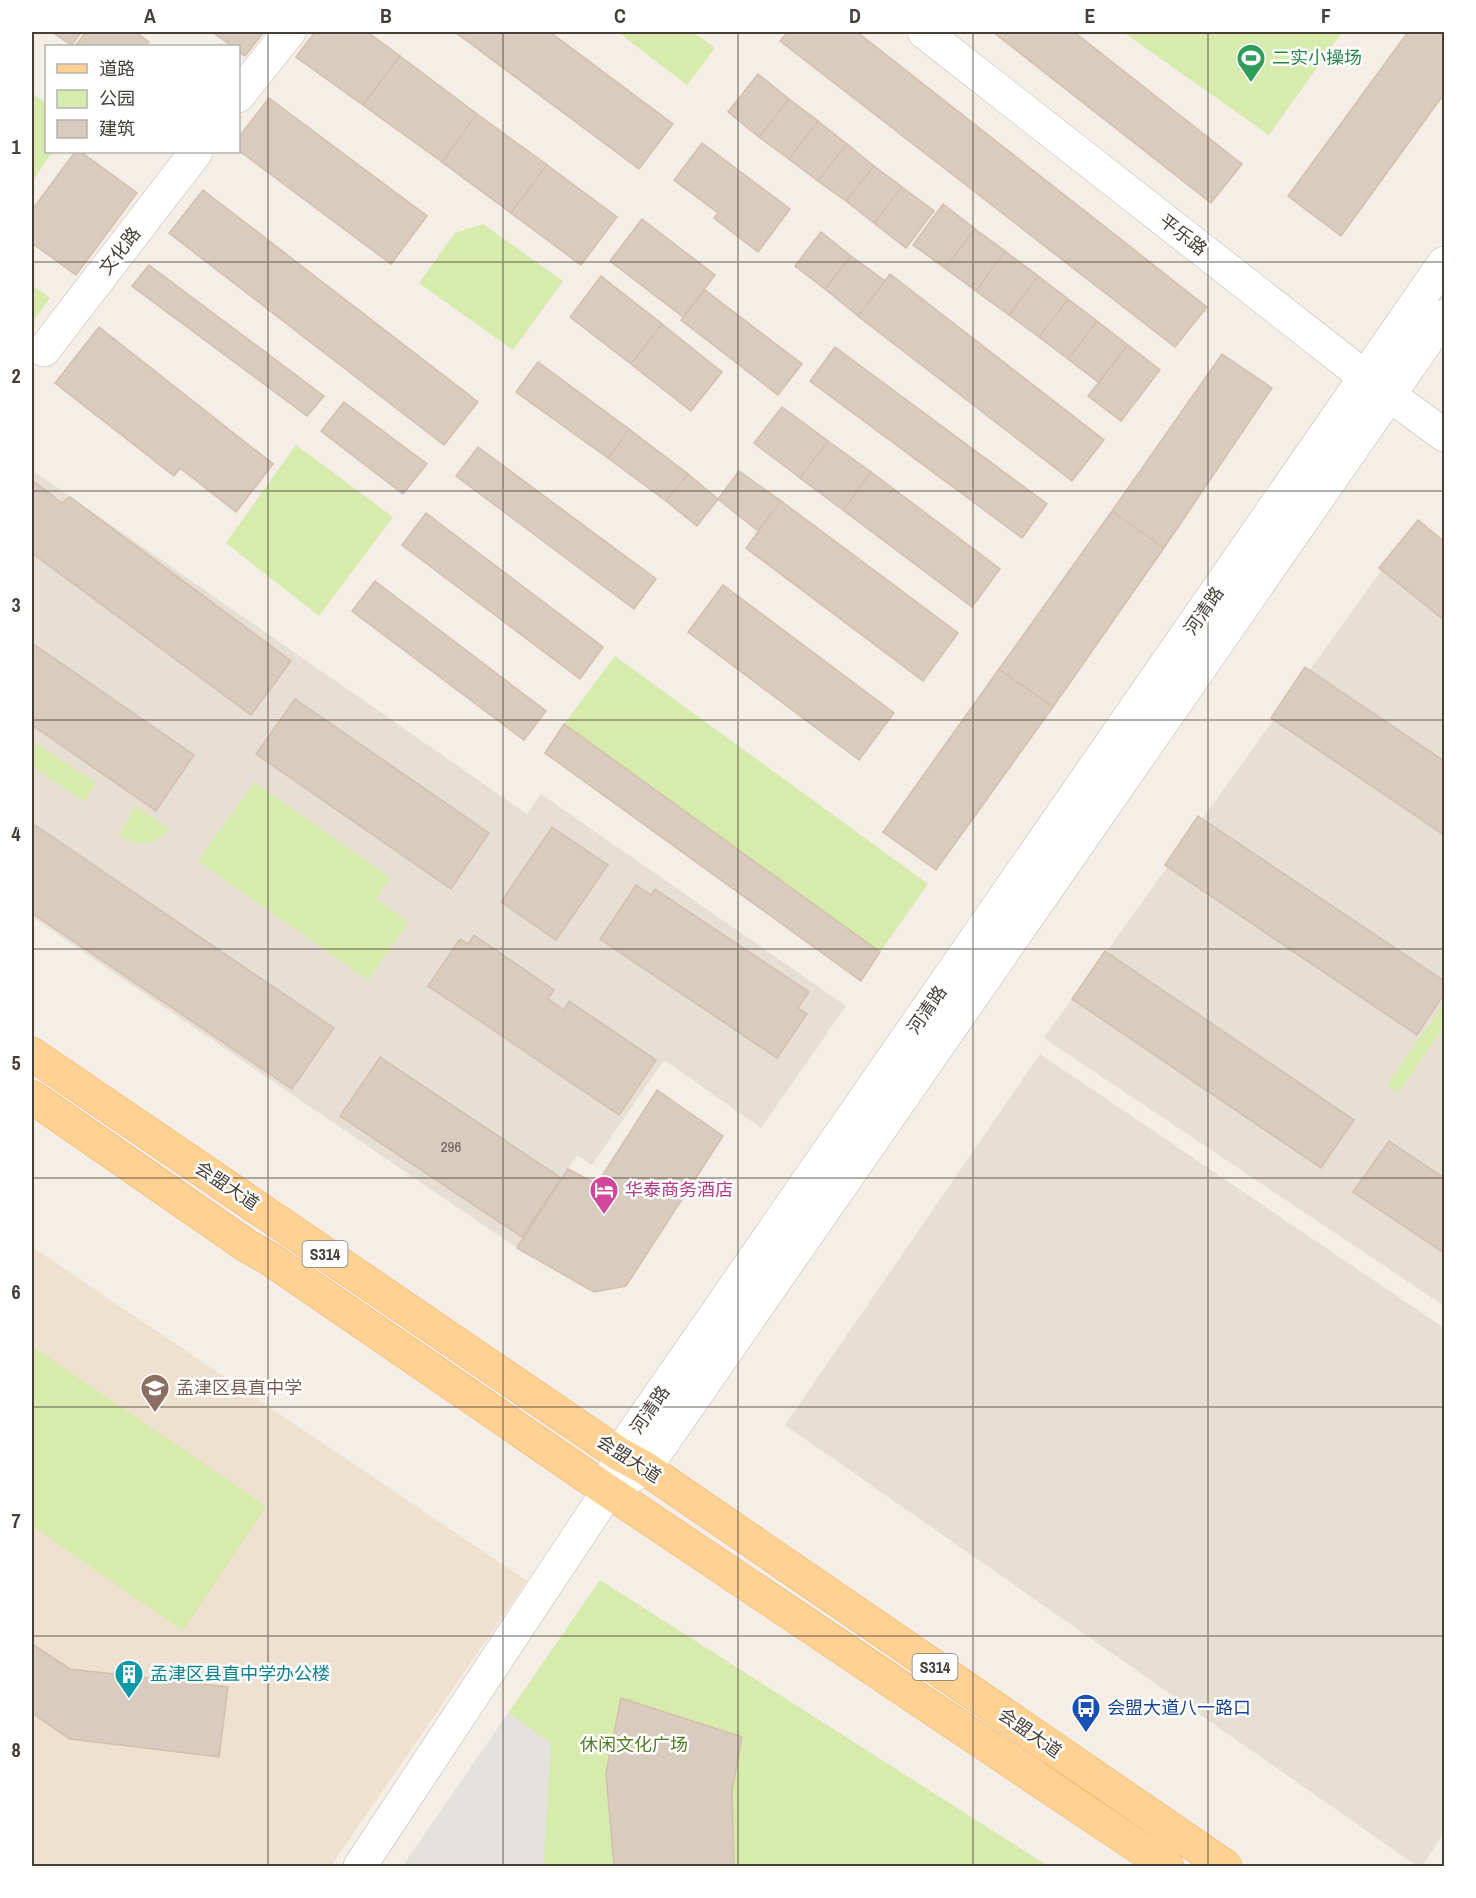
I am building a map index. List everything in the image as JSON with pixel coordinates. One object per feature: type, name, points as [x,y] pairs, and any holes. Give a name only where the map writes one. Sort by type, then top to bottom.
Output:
[{"type":"main road","name":"会盟大道","points":[[32,1054],[1225,1866]]},
{"type":"main road","name":"会盟大道","points":[[32,1097],[608,1491],[1167,1866]]},
{"type":"street","points":[[240,93],[289,32]]},
{"type":"street","name":"平乐路","points":[[924,32],[1377,386],[1444,435]]},
{"type":"street","name":"文化路","points":[[44,350],[195,153]]},
{"type":"street","name":"河清路","points":[[608,1491],[632,1461],[1377,386],[1444,263]]},
{"type":"street","name":"河清路","points":[[1377,386],[1444,316]]},
{"type":"street","points":[[360,1866],[608,1491]]},
{"type":"shaded area","points":[[32,470],[527,814],[541,794],[846,1006],[761,1128],[664,1060],[592,1165],[577,1155],[517,1248],[32,917]]},
{"type":"shaded area","points":[[1418,520],[1444,542],[1444,1306],[1044,1038]]},
{"type":"shaded area","points":[[1040,1054],[1444,1328],[1444,1833],[1422,1866],[1417,1866],[785,1425]]},
{"type":"shaded area","name":"孟津区县直中学","points":[[32,1247],[527,1581],[331,1866],[32,1866]]},
{"type":"shaded area","points":[[508,1713],[551,1743],[544,1858],[546,1866],[403,1866]]},
{"type":"green space","points":[[618,32],[693,32],[715,48],[687,85]]},
{"type":"green space","name":"二实小操场","points":[[1123,32],[1342,32],[1269,135]]},
{"type":"green space","points":[[32,93],[45,102],[45,153],[51,153],[32,182]]},
{"type":"green space","points":[[483,224],[563,281],[513,350],[419,283],[455,233]]},
{"type":"green space","points":[[32,285],[50,298],[32,323]]},
{"type":"green space","points":[[296,445],[393,517],[319,616],[226,543]]},
{"type":"green space","points":[[615,656],[928,884],[880,952],[564,724]]},
{"type":"green space","points":[[36,743],[96,783],[84,802],[32,766],[32,749]]},
{"type":"green space","points":[[254,782],[391,878],[376,899],[409,922],[368,980],[198,861]]},
{"type":"green space","points":[[135,806],[170,829],[158,839],[146,843],[133,842],[119,836]]},
{"type":"green space","points":[[1444,1003],[1444,1027],[1398,1093],[1387,1085]]},
{"type":"green space","points":[[32,1346],[266,1506],[183,1631],[32,1526]]},
{"type":"green space","name":"休闲文化广场","points":[[600,1580],[1048,1866],[403,1866]]},
{"type":"building","points":[[52,32],[82,32],[71,45]]},
{"type":"building","points":[[86,32],[136,32],[149,42],[146,45],[76,45]]},
{"type":"building","points":[[212,32],[264,32],[245,56],[240,52],[240,45],[231,45]]},
{"type":"building","points":[[315,32],[367,32],[400,56],[363,105],[296,57]]},
{"type":"building","points":[[455,32],[550,32],[673,124],[639,169]]},
{"type":"building","points":[[788,32],[857,32],[1207,307],[1175,347],[780,41]]},
{"type":"building","points":[[993,32],[1074,32],[1242,164],[1211,203]]},
{"type":"building","points":[[1408,32],[1444,32],[1444,94],[1341,236],[1288,196]]},
{"type":"building","points":[[400,56],[477,114],[442,162],[363,105]]},
{"type":"building","points":[[758,74],[789,99],[759,137],[728,112]]},
{"type":"building","points":[[269,98],[427,216],[391,264],[240,151],[240,135]]},
{"type":"building","points":[[789,99],[818,121],[789,159],[759,137]]},
{"type":"building","points":[[477,114],[547,165],[511,213],[442,162]]},
{"type":"building","points":[[818,121],[847,144],[818,181],[789,159]]},
{"type":"building","points":[[702,143],[790,209],[758,252],[714,218],[718,213],[674,180]]},
{"type":"building","points":[[847,144],[874,166],[846,201],[818,181]]},
{"type":"building","points":[[74,153],[82,153],[137,193],[76,275],[32,243],[32,210]]},
{"type":"building","points":[[547,165],[617,217],[581,265],[511,213]]},
{"type":"building","points":[[874,166],[902,187],[874,223],[846,201]]},
{"type":"building","points":[[902,187],[934,211],[906,248],[874,223]]},
{"type":"building","points":[[203,190],[478,402],[444,445],[169,233]]},
{"type":"building","points":[[943,204],[975,229],[945,268],[913,245]]},
{"type":"building","points":[[642,219],[715,275],[683,317],[610,261]]},
{"type":"building","points":[[975,229],[1005,251],[976,291],[945,268]]},
{"type":"building","points":[[821,232],[851,256],[825,289],[795,266]]},
{"type":"building","points":[[1005,251],[1038,276],[1009,315],[976,291]]},
{"type":"building","points":[[851,256],[885,281],[858,316],[825,289]]},
{"type":"building","points":[[149,265],[324,396],[307,416],[132,286]]},
{"type":"building","points":[[890,274],[1104,440],[1072,481],[858,316]]},
{"type":"building","points":[[601,276],[662,324],[631,364],[570,317]]},
{"type":"building","points":[[1038,276],[1068,299],[1039,337],[1009,315]]},
{"type":"building","points":[[705,290],[802,364],[778,395],[681,320]]},
{"type":"building","points":[[1068,299],[1097,321],[1068,359],[1039,337]]},
{"type":"building","points":[[1097,321],[1128,345],[1098,382],[1068,359]]},
{"type":"building","points":[[662,324],[722,372],[691,411],[631,364]]},
{"type":"building","points":[[99,327],[273,464],[236,512],[180,468],[174,476],[55,383]]},
{"type":"building","points":[[1128,345],[1160,370],[1121,421],[1088,396]]},
{"type":"building","points":[[835,347],[1047,504],[1022,538],[810,381]]},
{"type":"building","points":[[1222,354],[1272,388],[1164,548],[1112,511]]},
{"type":"building","points":[[538,362],[629,429],[608,458],[516,392]]},
{"type":"building","points":[[344,402],[427,464],[403,494],[321,431]]},
{"type":"building","points":[[782,407],[828,441],[800,478],[754,443]]},
{"type":"building","points":[[629,429],[688,474],[666,501],[608,458]]},
{"type":"building","points":[[828,441],[871,472],[843,510],[800,478]]},
{"type":"building","points":[[478,447],[656,579],[634,609],[456,476]]},
{"type":"building","points":[[739,471],[781,501],[758,531],[718,499]]},
{"type":"building","points":[[871,472],[1000,569],[972,607],[843,510]]},
{"type":"building","points":[[688,474],[718,499],[697,526],[666,501]]},
{"type":"building","points":[[32,480],[62,503],[70,497],[291,661],[251,715],[33,554],[32,556]]},
{"type":"building","points":[[781,501],[958,633],[923,681],[746,548]]},
{"type":"building","points":[[1112,511],[1164,548],[1053,707],[999,669]]},
{"type":"building","points":[[426,513],[603,647],[580,679],[402,545]]},
{"type":"building","points":[[1418,520],[1444,541],[1444,620],[1379,568]]},
{"type":"building","points":[[375,581],[546,711],[524,740],[352,611]]},
{"type":"building","points":[[723,585],[894,713],[859,760],[688,632]]},
{"type":"building","points":[[32,643],[194,755],[156,811],[32,725]]},
{"type":"building","points":[[1305,667],[1444,761],[1444,835],[1271,718]]},
{"type":"building","points":[[999,669],[1053,707],[936,870],[883,832]]},
{"type":"building","points":[[295,699],[489,833],[451,889],[256,754]]},
{"type":"building","points":[[564,724],[880,952],[861,981],[545,753]]},
{"type":"building","points":[[1198,816],[1444,981],[1444,994],[1417,1035],[1165,865]]},
{"type":"building","points":[[32,823],[334,1028],[292,1089],[32,913]]},
{"type":"building","points":[[552,827],[608,865],[556,940],[501,902]]},
{"type":"building","points":[[636,885],[651,895],[655,889],[809,992],[798,1008],[807,1014],[777,1058],[600,939]]},
{"type":"building","points":[[474,935],[554,990],[548,999],[564,1010],[569,1001],[656,1060],[619,1115],[428,986],[460,939],[468,944]]},
{"type":"building","points":[[1105,951],[1354,1120],[1321,1168],[1072,999]]},
{"type":"building","points":[[380,1057],[561,1178],[522,1237],[340,1116]]},
{"type":"building","name":"华泰商务酒店","points":[[657,1090],[723,1136],[626,1286],[594,1292],[517,1248],[568,1169],[597,1184]]},
{"type":"building","points":[[1389,1141],[1444,1178],[1444,1253],[1353,1192]]},
{"type":"building","name":"孟津区县直中学办公楼","points":[[32,1644],[70,1669],[228,1687],[219,1757],[70,1739],[32,1713]]},
{"type":"building","points":[[621,1698],[742,1737],[732,1791],[734,1866],[614,1866],[606,1773]]},
{"type":"place","name":"二实小操场","points":[[1251,84]]},
{"type":"place","name":"华泰商务酒店","points":[[604,1216]]},
{"type":"place","name":"孟津区县直中学","points":[[155,1414]]},
{"type":"place","name":"孟津区县直中学办公楼","points":[[129,1700]]},
{"type":"place","name":"会盟大道八一路口","points":[[1086,1734]]}]
